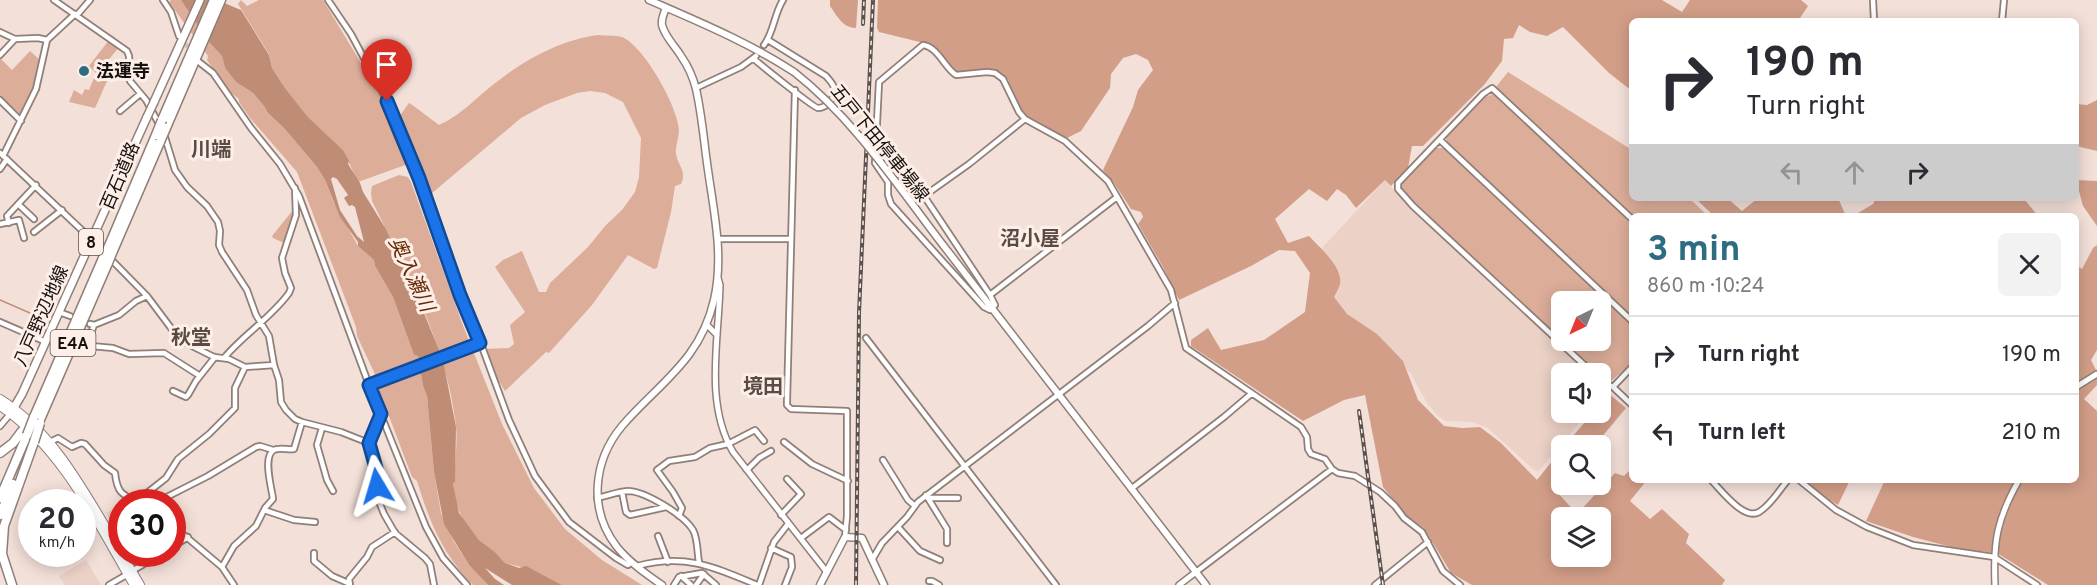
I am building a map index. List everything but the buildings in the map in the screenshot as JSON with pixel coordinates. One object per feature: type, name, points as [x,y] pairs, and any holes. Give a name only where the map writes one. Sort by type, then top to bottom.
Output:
[{"type":"highway","name":"百石道路","points":[[198,45],[214,0]]},
{"type":"highway","name":"百石道路","points":[[37,419],[39,406],[106,261],[198,45],[220,0]]},
{"type":"highway","name":"E4A","points":[[37,419],[51,393],[106,261]]},
{"type":"highway","points":[[0,399],[56,458],[140,585]]},
{"type":"highway","points":[[0,406],[12,411],[50,442],[69,467],[130,573],[134,585]]},
{"type":"highway","points":[[0,498],[37,419]]},
{"type":"highway","points":[[0,516],[37,419]]},
{"type":"highway","points":[[0,453],[13,443],[29,437]]},
{"type":"highway","points":[[12,585],[2,554],[4,526],[29,437]]},
{"type":"main road","name":"八戸野辺地線","points":[[12,411],[60,312],[200,0]]},
{"type":"main road","name":"五戸下田停車場線","points":[[649,0],[764,52],[818,90],[840,112],[1206,585]]},
{"type":"main road","points":[[662,585],[616,547],[599,512],[597,498],[598,474],[611,441],[630,418],[685,362],[707,324],[714,302],[718,277],[718,239],[696,88],[688,68],[665,34],[662,20],[666,8]]},
{"type":"main road","points":[[820,585],[845,533],[862,538],[884,585]]},
{"type":"street","points":[[54,0],[127,51],[130,81],[146,100],[158,121],[175,170],[218,222],[219,245],[247,290],[256,315],[271,342],[281,402],[286,410],[295,419],[341,432],[369,443]]},
{"type":"street","points":[[0,169],[3,156],[36,89],[47,40],[90,0]]},
{"type":"street","points":[[163,0],[168,6],[179,36]]},
{"type":"street","points":[[328,0],[351,34],[387,101],[419,178],[460,295],[511,426],[535,476],[569,522],[628,565],[699,562],[758,585],[776,537],[788,524]]},
{"type":"street","points":[[764,45],[783,0]]},
{"type":"street","points":[[1873,0],[1874,18]]},
{"type":"street","points":[[2002,18],[2004,0]]},
{"type":"street","points":[[0,32],[15,39],[47,40]]},
{"type":"street","points":[[0,55],[15,39]]},
{"type":"street","points":[[696,88],[755,58],[811,106],[817,108],[826,105],[835,91],[833,84],[826,76],[768,40]]},
{"type":"street","points":[[875,148],[896,174],[914,181],[990,295],[994,303],[993,308],[988,310],[984,307],[891,204],[888,182],[875,163],[875,148],[879,81],[923,45],[933,50],[956,75],[987,72],[994,73],[1003,79],[1013,102],[1025,119],[1065,141],[1108,181],[1171,290],[1186,348],[1302,427],[1311,454],[1325,459],[1338,473],[1355,476],[1380,492],[1404,518],[1422,532],[1443,571],[1460,585]]},
{"type":"street","points":[[199,62],[213,73],[295,188],[426,527],[443,558],[467,585]]},
{"type":"street","points":[[1582,363],[1413,206],[1398,189],[1398,183],[1483,94],[1492,88],[1629,216]]},
{"type":"street","points":[[795,90],[788,405],[791,409],[847,411],[848,481],[845,533]]},
{"type":"street","points":[[120,111],[140,94]]},
{"type":"street","points":[[0,100],[21,121]]},
{"type":"street","points":[[924,196],[969,164],[1025,119]]},
{"type":"street","points":[[1440,140],[1629,318]]},
{"type":"street","points":[[3,156],[62,210],[147,296],[180,340],[245,368],[274,365]]},
{"type":"street","points":[[9,223],[7,216],[36,185]]},
{"type":"street","points":[[224,358],[285,299],[291,288],[282,258],[296,215],[295,188]]},
{"type":"street","points":[[990,295],[1117,197]]},
{"type":"street","points":[[18,204],[34,219]]},
{"type":"street","points":[[34,232],[62,210]]},
{"type":"street","points":[[0,224],[19,220],[24,238]]},
{"type":"street","points":[[718,239],[791,239]]},
{"type":"street","points":[[718,277],[720,285],[716,399],[719,419],[728,444],[826,571]]},
{"type":"street","points":[[147,296],[136,301],[119,315],[92,324],[88,342],[102,349],[114,348],[129,354],[164,353],[200,376]]},
{"type":"street","points":[[872,560],[882,543],[913,511],[915,506],[1175,303]]},
{"type":"street","points":[[60,312],[70,316]]},
{"type":"street","points":[[0,322],[46,342]]},
{"type":"street","points":[[707,324],[718,325]]},
{"type":"street","points":[[707,324],[717,335]]},
{"type":"street","points":[[866,338],[1056,585]]},
{"type":"street","points":[[371,384],[479,343]]},
{"type":"street","points":[[173,391],[186,397],[215,357]]},
{"type":"street","points":[[152,489],[166,478],[178,459],[209,434],[235,408],[235,388],[245,368]]},
{"type":"street","points":[[1629,370],[1613,387],[1629,402]]},
{"type":"street","points":[[2079,385],[2097,374]]},
{"type":"street","points":[[1131,489],[1251,394]]},
{"type":"street","points":[[0,426],[12,411]]},
{"type":"street","points":[[381,414],[369,443],[376,468],[378,499],[394,532],[430,564],[434,585]]},
{"type":"street","points":[[182,489],[256,447],[273,450],[294,449],[303,422]]},
{"type":"street","points":[[322,428],[317,445],[327,480],[333,491]]},
{"type":"street","points":[[679,516],[682,508],[657,470],[658,468],[669,461],[687,459],[710,448],[728,444],[755,430],[764,441]]},
{"type":"street","points":[[50,442],[57,438],[72,447],[81,443],[85,444],[104,465],[116,473],[117,489]]},
{"type":"street","points":[[784,442],[812,464],[848,481]]},
{"type":"street","points":[[222,567],[234,546],[256,526],[273,499],[269,459],[273,450]]},
{"type":"street","points":[[747,470],[759,458],[771,451]]},
{"type":"street","points":[[883,460],[908,500],[915,506]]},
{"type":"street","points":[[1179,585],[1332,469]]},
{"type":"street","points":[[781,515],[801,494],[788,479]]},
{"type":"street","points":[[1714,483],[1743,512],[1752,515],[1761,511],[1785,483]]},
{"type":"street","points":[[1803,483],[1846,516],[1894,539],[1913,545],[1994,557],[2037,585]]},
{"type":"street","points":[[1995,585],[1994,557],[2004,510],[2018,483]]},
{"type":"street","points":[[597,498],[622,492],[638,492],[679,516],[692,529],[702,574],[716,585]]},
{"type":"street","points":[[622,492],[626,512],[630,515],[666,507]]},
{"type":"street","points":[[928,497],[958,498]]},
{"type":"street","points":[[928,497],[946,529],[947,543]]},
{"type":"street","points":[[264,510],[294,520],[315,522]]},
{"type":"street","points":[[801,538],[829,517],[845,533]]},
{"type":"street","points":[[898,527],[920,551],[940,561]]},
{"type":"street","points":[[314,553],[314,561],[349,584],[349,579],[372,548],[394,532]]},
{"type":"street","points":[[658,536],[668,562]]},
{"type":"street","points":[[188,537],[222,567],[234,585]]},
{"type":"street","points":[[1376,585],[1428,542]]},
{"type":"street","points":[[771,548],[791,557],[792,567],[785,585]]},
{"type":"street","points":[[430,564],[443,558]]},
{"type":"street","points":[[109,585],[140,567]]},
{"type":"street","points":[[674,585],[681,576],[702,574]]},
{"type":"street","points":[[696,585],[702,574]]},
{"type":"street","points":[[681,576],[691,585]]},
{"type":"street","points":[[929,581],[939,585]]},
{"type":"shaded area","points":[[181,0],[208,41],[222,56],[225,68],[236,82],[253,93],[317,167],[358,246],[374,260],[375,266],[393,297],[414,355],[418,356],[427,396],[434,472],[441,513],[454,542],[469,565],[488,585],[473,585],[453,561],[438,537],[417,481],[412,477],[374,372],[357,336],[356,327],[297,172],[250,118],[239,99],[227,90],[207,60],[208,56],[169,2]]},
{"type":"shaded area","points":[[181,0],[217,0],[241,10],[269,55],[272,68],[285,88],[308,117],[343,150],[363,192],[386,229],[413,286],[443,360],[456,427],[455,482],[453,483],[459,513],[479,540],[505,563],[519,568],[526,566],[562,585],[512,585],[485,568],[504,585],[488,585],[469,565],[444,524],[434,472],[427,396],[418,356],[414,355],[393,297],[375,266],[374,260],[358,246],[358,242],[340,217],[325,180],[317,167],[253,93],[236,82],[225,68],[222,56],[208,41]],"holes":[[[333,177],[348,195],[344,198],[349,206],[355,207],[364,242],[357,236],[340,210],[331,179]]]},
{"type":"shaded area","points":[[241,0],[247,6],[259,0],[323,0],[388,112],[408,164],[358,182],[343,150],[308,117],[272,68],[269,54],[238,4]]},
{"type":"shaded area","points":[[830,0],[858,0],[856,28],[847,26],[841,21],[830,6]]},
{"type":"shaded area","points":[[878,0],[1662,0],[1682,12],[1690,0],[1801,0],[1808,6],[1800,18],[1629,18],[1629,89],[1609,73],[1563,27],[1547,36],[1530,32],[1519,25],[1513,38],[1504,39],[1502,61],[1484,85],[1423,146],[1412,146],[1408,168],[1391,186],[1385,180],[1356,208],[1346,195],[1337,189],[1327,201],[1309,189],[1275,219],[1288,243],[1309,236],[1334,264],[1340,278],[1340,286],[1334,297],[1347,314],[1377,334],[1403,361],[1418,400],[1444,426],[1480,427],[1501,443],[1537,480],[1551,462],[1551,495],[1560,495],[1571,507],[1551,507],[1551,567],[1611,567],[1611,507],[1583,507],[1595,495],[1611,495],[1611,477],[1615,473],[1624,476],[1629,471],[1629,483],[1645,483],[1630,501],[1650,519],[1662,509],[1689,534],[1686,543],[1725,580],[1722,585],[1472,585],[1451,573],[1424,528],[1407,516],[1383,487],[1365,395],[1344,400],[1303,421],[1191,346],[1191,340],[1208,328],[1221,350],[1264,340],[1305,312],[1310,273],[1295,251],[1279,250],[1179,300],[1138,224],[1143,217],[1141,212],[1131,209],[1103,170],[1133,107],[1138,90],[1153,70],[1148,60],[1136,54],[1123,58],[1111,74],[1110,88],[1081,131],[1061,141],[1026,119],[1009,101],[1009,81],[1004,76],[985,71],[957,73],[932,45],[879,32],[877,28]]},
{"type":"shaded area","points":[[598,35],[622,37],[631,43],[658,78],[677,120],[679,130],[676,154],[683,172],[683,179],[681,184],[675,186],[657,268],[654,269],[628,255],[592,305],[549,353],[546,352],[505,391],[491,368],[484,349],[509,348],[514,344],[510,325],[525,312],[495,267],[503,260],[522,251],[539,292],[546,292],[550,283],[588,247],[622,210],[635,192],[639,177],[641,138],[623,102],[605,93],[590,91],[577,93],[545,105],[521,118],[431,194],[427,194],[402,132],[401,114],[409,103],[439,125],[456,115],[513,70],[536,56],[573,40]]},
{"type":"shaded area","points":[[109,40],[119,47],[106,63],[112,70],[95,108],[69,102],[74,90],[82,95],[85,89],[89,90],[96,73],[89,66]]},
{"type":"shaded area","points":[[30,51],[40,60],[35,88],[21,115],[0,96],[0,58],[12,70]]},
{"type":"shaded area","points":[[1508,72],[1629,148],[1629,201],[1692,201],[1705,213],[1629,213],[1629,366],[1611,381],[1611,363],[1587,363],[1574,351],[1611,351],[1611,291],[1551,291],[1551,330],[1402,191],[1402,182],[1436,148],[1442,148],[1447,144],[1446,138],[1485,97],[1494,94],[1496,87]]},
{"type":"shaded area","points":[[2097,100],[2097,151],[2079,147],[2079,104],[2087,105]]},
{"type":"shaded area","points":[[399,175],[408,177],[411,182],[462,323],[502,424],[534,488],[565,529],[602,560],[642,585],[562,585],[533,570],[505,563],[479,540],[462,518],[453,482],[455,481],[457,440],[452,399],[445,370],[412,283],[372,201],[372,186]]},
{"type":"shaded area","points":[[1385,180],[1403,201],[1551,338],[1551,351],[1565,351],[1578,363],[1551,363],[1551,423],[1579,423],[1569,435],[1551,435],[1551,456],[1538,471],[1534,470],[1488,428],[1472,422],[1446,421],[1438,416],[1400,361],[1334,314],[1318,259],[1322,248]]},
{"type":"shaded area","points":[[2079,180],[2097,181],[2097,226],[2083,206]]},
{"type":"shaded area","points":[[1698,201],[1730,201],[1742,211],[1754,201],[1839,201],[1845,213],[1711,213]]},
{"type":"shaded area","points":[[1874,201],[2026,201],[2036,213],[1858,213]]},
{"type":"shaded area","points":[[293,210],[293,219],[284,243],[273,238],[272,236]]},
{"type":"shaded area","points":[[2097,245],[2097,350],[2091,360],[2097,372],[2097,385],[2084,399],[2097,411],[2097,585],[2048,585],[1997,553],[1955,548],[1866,521],[1884,483],[2079,483],[2079,267],[2082,269],[2093,248]]},
{"type":"shaded area","points":[[1611,396],[1626,408],[1603,435],[1574,435],[1584,423],[1611,423]]},
{"type":"shaded area","points":[[1809,483],[1849,483],[1838,505],[1821,495]]},
{"type":"shaded area","points":[[74,567],[90,567],[101,585],[65,585],[59,576]]},
{"type":"waterway","points":[[0,300],[46,320]]},
{"type":"tunnel","points":[[181,38],[192,53]]},
{"type":"railway","points":[[863,24],[864,0]]},
{"type":"railway","points":[[856,585],[859,313],[873,0]]},
{"type":"railway","points":[[1359,411],[1383,585]]},
{"type":"place","name":"法運寺","points":[[84,71]]},
{"type":"district","name":"川端","points":[[211,149]]},
{"type":"district","name":"沼小屋","points":[[1030,238]]},
{"type":"district","name":"秋堂","points":[[191,337]]},
{"type":"district","name":"境田","points":[[763,386]]},
{"type":"route","points":[[377,486],[376,468],[369,443],[381,414],[369,385],[480,343],[460,295],[419,178],[387,101]]},
{"type":"water label","name":"奥入瀬川","points":[[412,274]]}]
